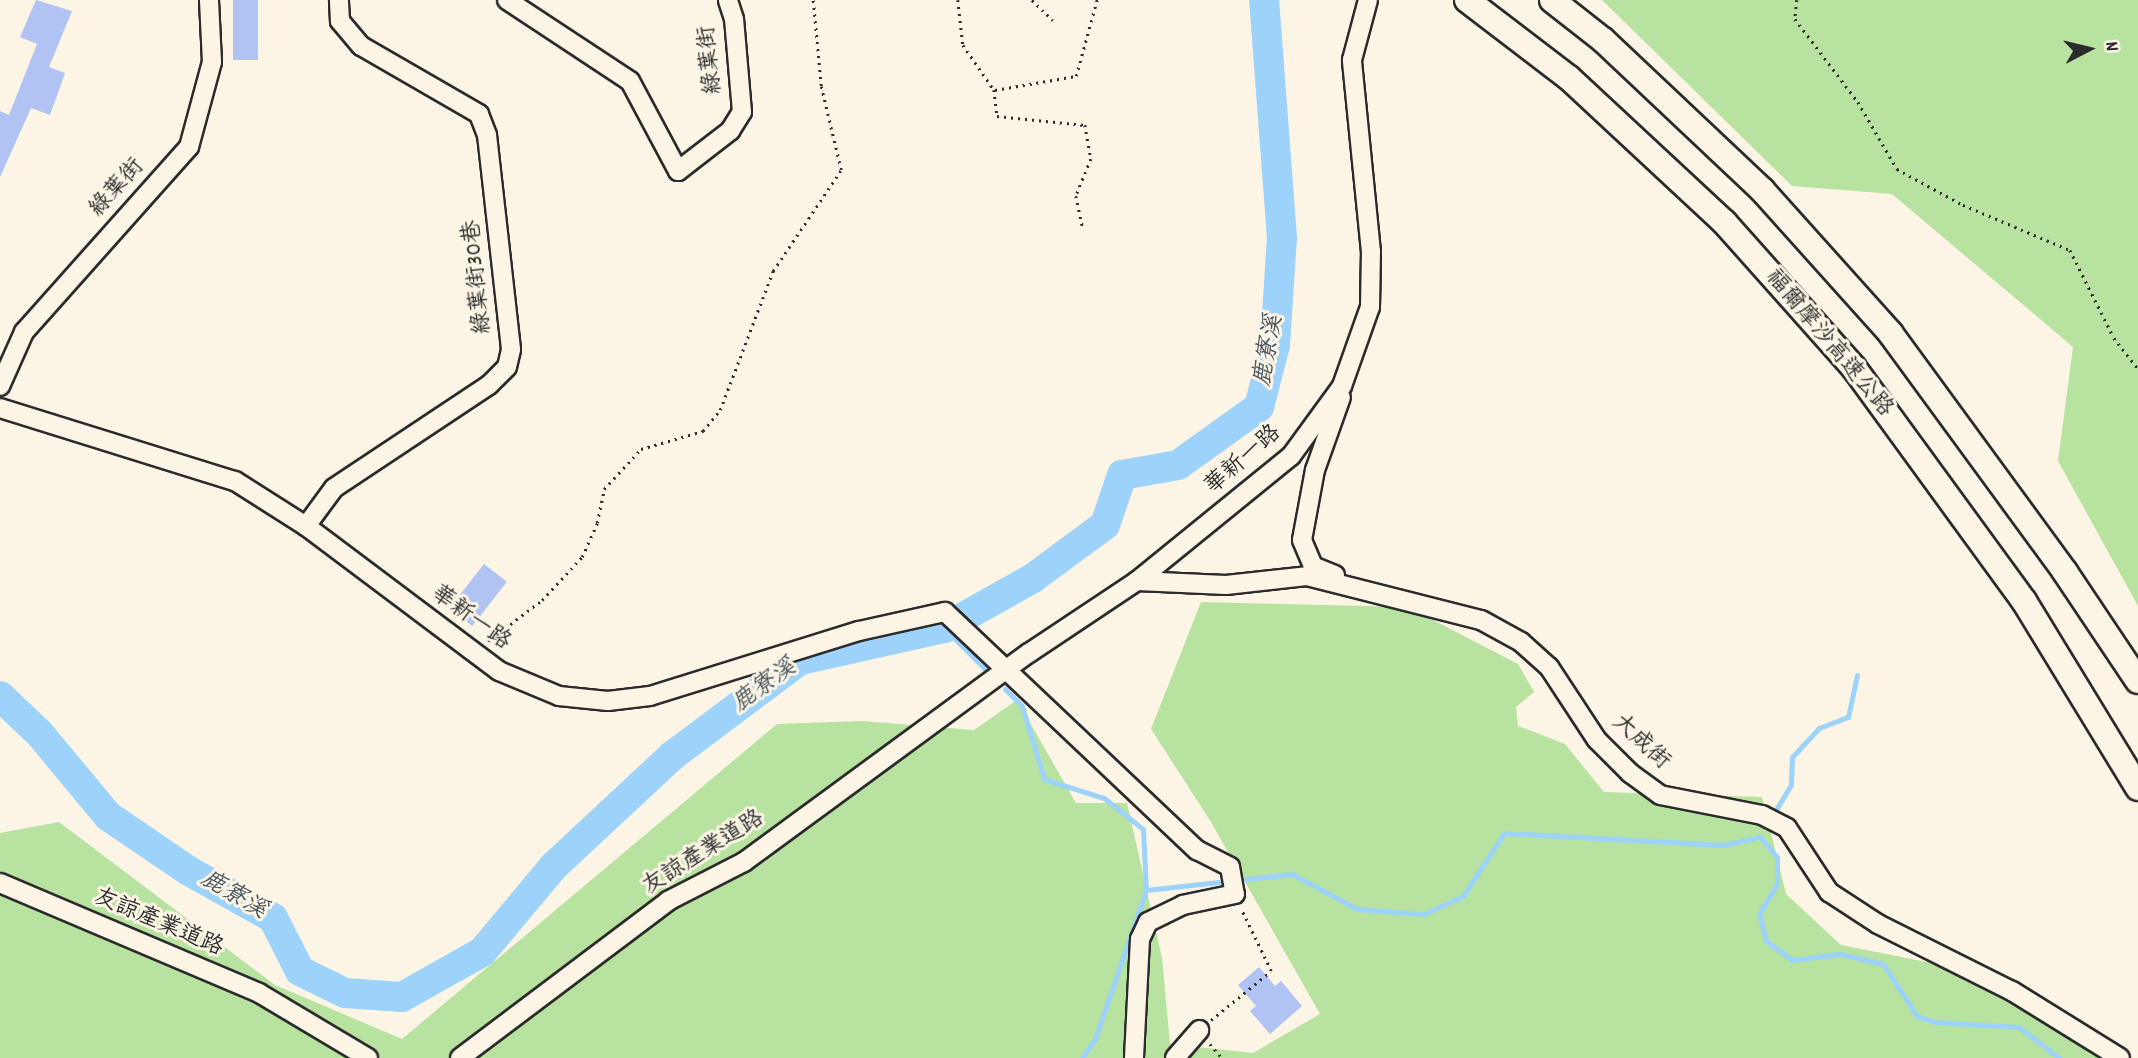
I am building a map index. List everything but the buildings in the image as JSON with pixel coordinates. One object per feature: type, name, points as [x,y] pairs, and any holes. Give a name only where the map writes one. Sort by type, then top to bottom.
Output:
[{"type":"highway","name":"福爾摩沙高速公路","points":[[1467,0],[1569,78],[1724,222],[1854,368],[2024,601],[2138,788]]},
{"type":"highway","points":[[1552,0],[1658,93],[1762,190],[1891,334],[2064,572],[2138,681]]},
{"type":"street","name":"綠葉街","points":[[0,386],[24,332],[189,147],[212,62],[208,0]]},
{"type":"street","name":"綠葉街30巷","points":[[306,526],[334,488],[489,384],[507,367],[511,349],[487,135],[479,114],[361,46],[340,21],[340,0]]},
{"type":"street","name":"綠葉街","points":[[507,0],[630,80],[678,171],[730,131],[742,112],[734,19],[727,0]]},
{"type":"street","name":"華新一路","points":[[0,408],[58,430],[141,449],[214,472],[306,526],[473,654],[499,671],[548,692],[608,701],[650,696],[885,624],[945,612],[1009,668],[1137,581],[1291,456],[1342,386],[1370,307],[1371,253],[1352,60],[1368,0]]},
{"type":"street","points":[[1342,386],[1338,413],[1315,470],[1302,540],[1313,566],[1393,599]]},
{"type":"street","name":"大成街","points":[[1137,581],[1226,585],[1307,576],[1481,620],[1521,642],[1549,667],[1597,740],[1630,773],[1660,795],[1762,815],[1787,828],[1829,892],[1878,924],[2012,991],[2120,1058]]},
{"type":"street","points":[[1009,668],[1197,850],[1230,867],[1235,894],[1183,905],[1148,922],[1140,939],[1134,1058]]},
{"type":"street","name":"友諒產業道路","points":[[460,1058],[668,901],[744,862],[1009,668]]},
{"type":"street","name":"友諒產業道路","points":[[0,883],[259,993],[368,1058]]},
{"type":"street","points":[[1175,1058],[1199,1030]]},
{"type":"path","points":[[473,654],[542,600],[582,557],[597,523],[604,489],[641,449],[703,431],[720,410],[773,271],[841,170],[821,86],[813,0]]},
{"type":"path","points":[[958,0],[963,45],[994,90],[997,116],[1085,125],[1091,159],[1076,196],[1083,229]]},
{"type":"path","points":[[1032,0],[1053,20]]},
{"type":"path","points":[[994,90],[1076,75],[1097,0]]},
{"type":"path","points":[[1797,0],[1795,19],[1858,102],[1897,169],[1963,205],[2070,250],[2114,338],[2138,369]]},
{"type":"path","points":[[1199,1030],[1271,971],[1257,949],[1235,894]]},
{"type":"green space","points":[[1602,0],[2138,0],[2138,606],[2058,461],[2073,347],[1892,194],[1792,186]]},
{"type":"green space","points":[[1201,602],[1408,607],[1518,664],[1534,692],[1516,707],[1518,726],[1565,744],[1604,792],[1762,797],[1786,894],[1841,945],[2012,979],[2123,1058],[0,1058],[0,833],[59,822],[275,985],[402,1039],[777,724],[861,721],[974,730],[1017,700],[1076,803],[1127,803],[1162,958],[1170,1044],[1253,1053],[1320,1014],[1211,822],[1151,729]]},
{"type":"waterway","name":"鹿寮溪","points":[[0,696],[40,734],[108,816],[189,871],[273,918],[300,971],[345,993],[402,997],[482,952],[554,866],[672,756],[800,660],[944,628],[1033,578],[1105,525],[1122,475],[1178,465],[1259,407],[1275,345],[1282,238],[1264,0]]},
{"type":"waterway","points":[[944,628],[984,668]]},
{"type":"waterway","points":[[1777,808],[1791,785],[1792,757],[1819,728],[1848,717],[1857,675]]},
{"type":"waterway","points":[[1005,689],[1022,706],[1044,779],[1104,798],[1143,829],[1146,890],[1219,882]]},
{"type":"waterway","points":[[1246,879],[1292,874],[1357,909],[1424,914],[1463,896],[1504,833],[1724,845],[1760,837],[1777,857],[1777,884],[1759,914],[1766,941],[1792,960],[1840,954],[1883,964],[1917,1016],[1935,1022],[2019,1027],[2059,1058]]},
{"type":"waterway","points":[[1082,1058],[1095,1039],[1146,890]]}]
